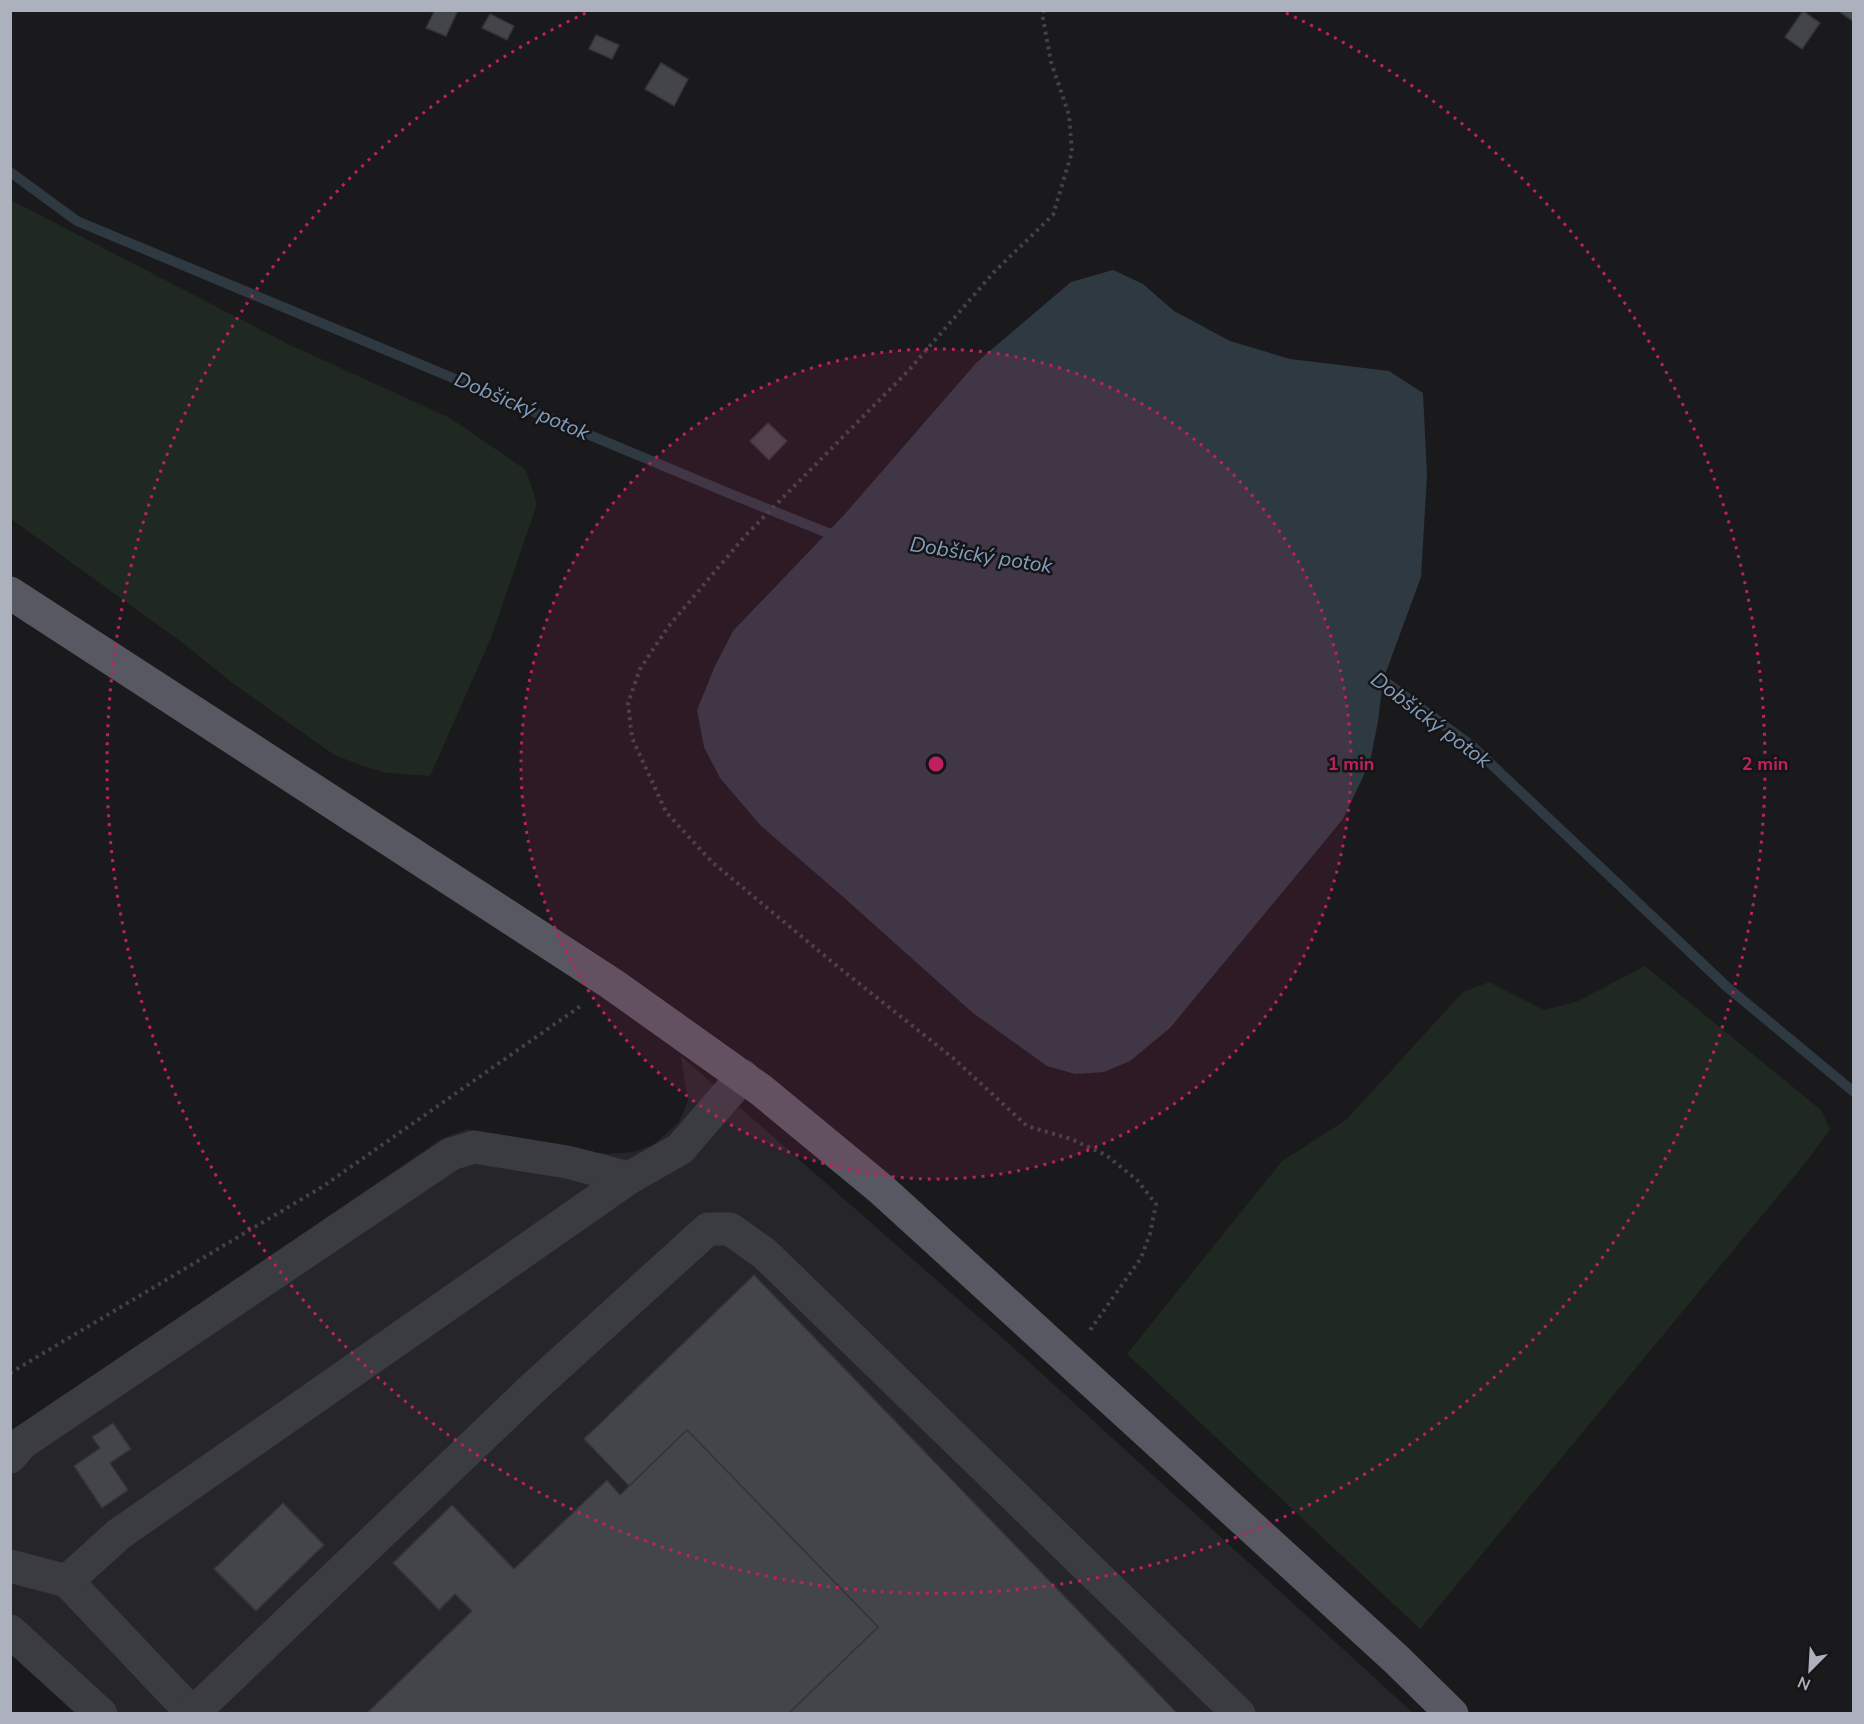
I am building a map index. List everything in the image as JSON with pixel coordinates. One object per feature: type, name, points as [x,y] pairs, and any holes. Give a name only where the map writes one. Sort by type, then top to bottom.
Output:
[{"type":"main road","points":[[10,593],[612,984],[743,1076],[881,1189],[1396,1659],[1452,1713]]},
{"type":"lane","points":[[67,1581],[119,1534],[629,1178],[680,1149],[743,1076]]},
{"type":"lane","points":[[10,1457],[22,1443],[451,1154],[474,1147],[567,1162],[629,1178]]},
{"type":"lane","points":[[10,1566],[67,1581],[192,1713],[533,1388],[699,1237],[708,1230],[730,1229],[765,1254],[1239,1713]]},
{"type":"lane","points":[[10,1631],[101,1713]]},
{"type":"path","points":[[1034,10],[1043,12],[1050,62],[1069,115],[1072,152],[1053,215],[994,272],[909,369],[745,537],[668,627],[640,669],[628,703],[632,738],[666,812],[712,862],[837,966],[953,1058],[1027,1126],[1071,1139],[1106,1155],[1137,1180],[1156,1204],[1150,1234],[1141,1258],[1085,1336],[1072,1363]]},
{"type":"path","points":[[10,1373],[322,1187],[612,984]]},
{"type":"shaded area","points":[[11,200],[288,344],[450,418],[526,470],[537,504],[491,638],[430,776],[387,773],[333,754],[231,682],[183,643],[11,519]]},
{"type":"shaded area","points":[[1645,966],[1821,1110],[1830,1129],[1807,1161],[1420,1629],[1127,1354],[1282,1161],[1346,1120],[1463,992],[1489,982],[1544,1010],[1576,1002]]},
{"type":"shaded area","points":[[681,1056],[1015,1349],[1413,1713],[75,1713],[11,1655],[10,1434],[441,1139],[467,1129],[606,1154],[634,1152],[654,1144],[679,1122],[688,1101]]},
{"type":"water","points":[[1113,270],[1143,284],[1174,311],[1230,341],[1290,359],[1389,371],[1423,393],[1427,476],[1421,577],[1383,680],[1370,762],[1343,819],[1170,1028],[1130,1061],[1104,1072],[1075,1074],[1047,1066],[973,1013],[761,826],[720,778],[704,747],[697,710],[715,666],[733,631],[844,515],[977,362],[1071,282]]},
{"type":"building","points":[[435,10],[458,10],[446,36],[426,28]]},
{"type":"building","points":[[1841,10],[1854,10],[1854,22],[1840,12]]},
{"type":"building","points":[[1803,11],[1820,23],[1802,49],[1785,37]]},
{"type":"building","points":[[490,14],[514,26],[507,40],[482,28]]},
{"type":"building","points":[[596,35],[619,45],[612,59],[589,49]]},
{"type":"building","points":[[661,63],[688,79],[674,106],[645,89]]},
{"type":"building","points":[[768,423],[787,441],[769,460],[750,441]]},
{"type":"building","points":[[754,1275],[1178,1714],[788,1714],[878,1627],[687,1430],[629,1486],[584,1439]]},
{"type":"building","points":[[113,1423],[131,1449],[110,1463],[128,1490],[102,1508],[74,1466],[100,1448],[92,1437]]},
{"type":"building","points":[[687,1430],[878,1627],[788,1714],[366,1714],[472,1611],[455,1594],[439,1610],[393,1563],[452,1505],[514,1569],[607,1480],[620,1495]]},
{"type":"building","points":[[283,1503],[324,1545],[256,1611],[214,1569]]},
{"type":"waterway","name":"Dobšický potok","points":[[10,172],[77,221],[738,497],[828,533],[841,535]]},
{"type":"waterway","name":"Dobšický potok","points":[[1372,674],[1472,746],[1727,987],[1854,1092]]}]
